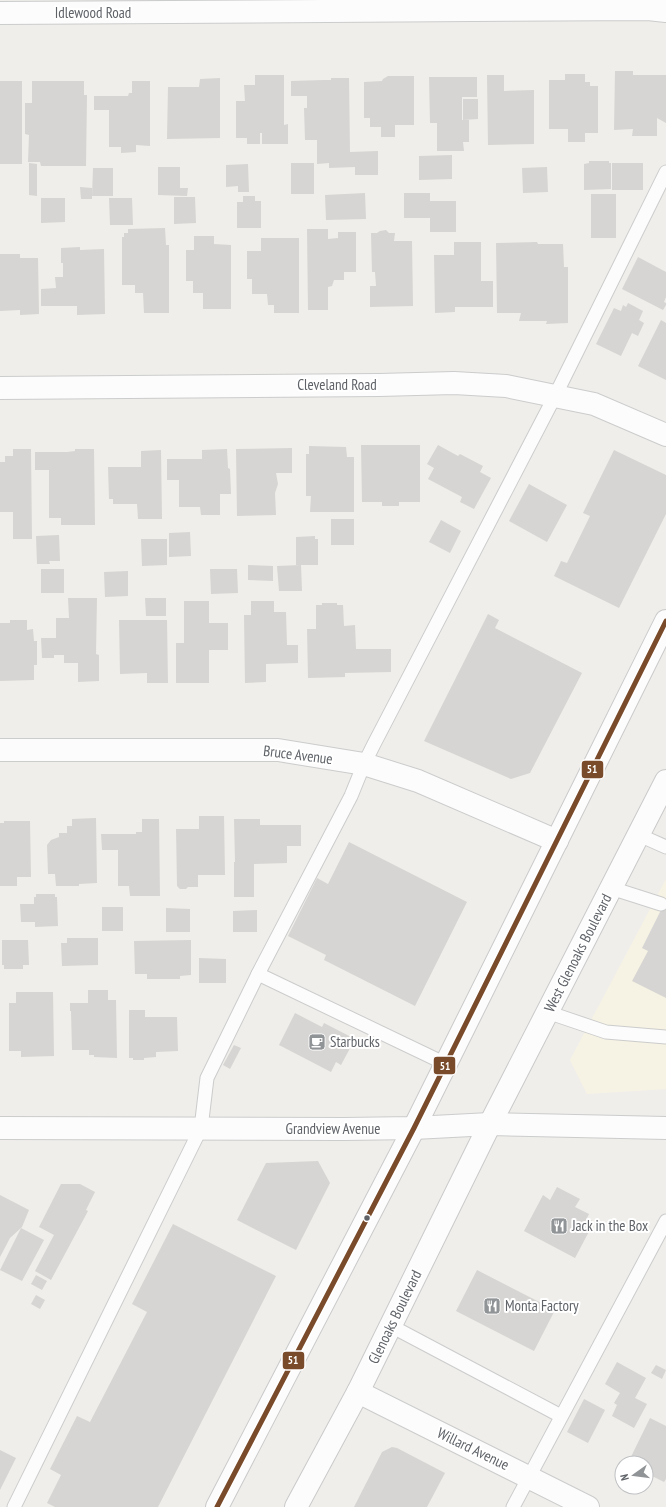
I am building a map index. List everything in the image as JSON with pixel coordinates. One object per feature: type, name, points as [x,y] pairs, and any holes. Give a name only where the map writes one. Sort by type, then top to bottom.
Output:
[{"type":"street","name":"Idlewood Road","points":[[0,13],[648,8],[666,11]]},
{"type":"street","name":"Cleveland Road","points":[[0,388],[454,383],[506,386],[594,404],[666,436]]},
{"type":"street","points":[[217,1507],[414,1128],[666,621]]},
{"type":"street","name":"Bruce Avenue","points":[[0,750],[278,750],[364,764],[418,781],[557,841]]},
{"type":"street","name":"West Glenoaks Boulevard","points":[[490,1124],[666,781]]},
{"type":"street","name":"Grandview Avenue","points":[[0,1128],[414,1128],[490,1124],[666,1128]]},
{"type":"street","name":"Glenoaks Boulevard","points":[[296,1507],[358,1392],[490,1124]]},
{"type":"street","name":"Willard Avenue","points":[[358,1392],[588,1507]]},
{"type":"lane","points":[[14,1507],[200,1128],[206,1078],[258,974],[351,796],[364,764],[555,396],[666,172]]},
{"type":"lane","points":[[639,835],[666,847]]},
{"type":"lane","points":[[611,888],[661,904]]},
{"type":"lane","points":[[258,974],[446,1064]]},
{"type":"lane","points":[[547,1012],[606,1032],[666,1037]]},
{"type":"lane","points":[[513,1507],[528,1476],[666,1221]]},
{"type":"lane","points":[[391,1326],[561,1416]]},
{"type":"shaded area","points":[[666,879],[666,1089],[587,1094],[570,1060]]},
{"type":"building","points":[[615,71],[633,71],[633,75],[666,75],[666,123],[657,118],[657,136],[632,136],[633,129],[614,130]]},
{"type":"building","points":[[565,74],[585,74],[585,82],[590,82],[590,86],[598,86],[598,133],[585,133],[585,142],[568,142],[568,129],[549,129],[549,80],[565,80]]},
{"type":"building","points":[[255,75],[284,75],[284,125],[288,124],[288,144],[262,144],[262,133],[260,133],[260,144],[247,144],[247,138],[236,138],[236,101],[245,101],[244,85],[255,85]]},
{"type":"building","points":[[487,75],[504,75],[504,91],[534,90],[534,144],[488,145]]},
{"type":"building","points":[[388,76],[414,76],[414,125],[395,125],[395,137],[381,137],[381,127],[370,127],[370,118],[364,118],[364,82],[382,81]]},
{"type":"building","points":[[429,77],[477,77],[477,97],[462,97],[462,120],[469,120],[469,142],[463,142],[464,151],[437,151],[437,123],[430,123]]},
{"type":"building","points":[[220,78],[220,138],[167,139],[168,87],[199,87],[200,79]]},
{"type":"building","points":[[331,78],[349,78],[350,152],[378,151],[378,175],[355,175],[355,167],[329,168],[329,163],[317,164],[317,140],[305,140],[304,108],[307,108],[307,96],[291,96],[291,81],[331,80]]},
{"type":"building","points":[[0,81],[22,81],[22,164],[0,164]]},
{"type":"building","points":[[32,81],[84,81],[84,95],[87,95],[86,166],[41,166],[40,162],[28,162],[29,135],[25,134],[25,103],[32,103]]},
{"type":"building","points":[[132,81],[150,81],[150,146],[136,145],[136,152],[121,153],[121,147],[109,147],[109,110],[94,110],[94,96],[128,96],[129,93],[132,93]]},
{"type":"building","points":[[463,99],[478,99],[478,119],[463,120]]},
{"type":"building","points":[[452,155],[452,179],[419,180],[419,156]]},
{"type":"building","points":[[589,161],[609,161],[609,163],[611,163],[611,189],[584,190],[584,164],[589,163]]},
{"type":"building","points":[[29,163],[37,164],[37,196],[29,195]]},
{"type":"building","points":[[291,163],[314,163],[314,194],[291,194]]},
{"type":"building","points":[[612,163],[643,163],[643,190],[612,190]]},
{"type":"building","points":[[248,164],[249,192],[238,192],[238,186],[226,187],[226,165]]},
{"type":"building","points":[[158,167],[180,167],[180,188],[188,188],[187,196],[158,195]]},
{"type":"building","points":[[547,167],[548,192],[523,193],[522,168]]},
{"type":"building","points":[[93,168],[113,168],[113,196],[92,196]]},
{"type":"building","points":[[80,187],[92,188],[92,199],[81,199]]},
{"type":"building","points":[[365,193],[366,219],[326,220],[325,195]]},
{"type":"building","points":[[404,193],[430,193],[430,201],[456,201],[456,232],[430,232],[430,218],[404,218]]},
{"type":"building","points":[[591,194],[616,194],[616,238],[591,238]]},
{"type":"building","points":[[243,196],[255,196],[255,201],[261,201],[261,228],[237,228],[237,202],[243,202]]},
{"type":"building","points":[[174,197],[195,197],[196,223],[174,224]]},
{"type":"building","points":[[41,198],[65,198],[65,222],[41,223]]},
{"type":"building","points":[[109,198],[132,198],[133,225],[110,225]]},
{"type":"building","points":[[165,228],[166,245],[169,245],[169,313],[144,313],[143,293],[135,293],[135,285],[122,285],[122,237],[124,237],[124,233],[128,233],[128,229]]},
{"type":"building","points":[[307,229],[328,229],[328,239],[338,238],[338,232],[356,232],[356,272],[344,272],[344,280],[334,280],[332,286],[328,287],[328,310],[308,310]]},
{"type":"building","points":[[386,230],[389,233],[395,233],[394,241],[412,241],[413,306],[370,307],[370,286],[376,286],[375,272],[372,272],[371,233]]},
{"type":"building","points":[[194,236],[214,236],[214,244],[231,245],[231,309],[203,309],[203,293],[193,293],[193,281],[186,281],[186,250],[194,250]]},
{"type":"building","points":[[261,238],[299,238],[299,313],[274,313],[274,305],[268,305],[267,294],[252,294],[252,279],[247,279],[247,251],[261,251]]},
{"type":"building","points":[[454,242],[481,242],[481,281],[493,281],[493,307],[455,307],[455,312],[435,313],[434,255],[454,255]]},
{"type":"building","points":[[537,242],[538,244],[563,244],[564,267],[568,267],[568,323],[546,324],[547,321],[519,321],[521,313],[497,313],[496,243]]},
{"type":"building","points":[[80,247],[80,250],[104,249],[105,314],[77,315],[77,306],[41,306],[41,289],[56,288],[55,277],[63,277],[61,248]]},
{"type":"building","points":[[0,254],[20,254],[20,258],[38,258],[39,314],[20,315],[20,310],[0,311]]},
{"type":"building","points":[[638,257],[666,272],[666,297],[664,302],[666,305],[663,310],[622,289]]},
{"type":"building","points":[[628,303],[643,311],[639,320],[644,323],[638,336],[632,333],[621,356],[596,344],[614,308],[621,311],[623,305],[626,307]]},
{"type":"building","points":[[661,320],[666,323],[666,380],[638,366]]},
{"type":"building","points":[[361,445],[420,445],[420,502],[399,502],[399,506],[382,506],[382,502],[362,502]]},
{"type":"building","points":[[438,445],[458,456],[460,454],[483,466],[480,472],[491,478],[474,509],[460,502],[462,497],[428,479],[434,468],[427,464]]},
{"type":"building","points":[[309,446],[346,447],[347,457],[354,457],[354,512],[310,512],[311,496],[306,496],[306,454],[309,454]]},
{"type":"building","points":[[292,448],[292,473],[276,473],[278,484],[275,493],[276,515],[237,516],[236,449]]},
{"type":"building","points":[[13,449],[31,449],[32,539],[13,539],[13,512],[0,512],[0,462],[5,462],[5,456],[13,456]]},
{"type":"building","points":[[75,449],[94,449],[95,525],[61,525],[61,518],[49,518],[49,470],[35,470],[35,452],[67,452],[75,451]]},
{"type":"building","points":[[227,449],[228,468],[230,469],[231,494],[220,494],[220,515],[201,515],[200,507],[179,507],[179,480],[167,480],[167,459],[202,459],[202,450]]},
{"type":"building","points":[[161,450],[162,519],[138,519],[137,504],[113,504],[113,499],[109,499],[108,467],[141,467],[141,451]]},
{"type":"building","points":[[614,450],[666,475],[666,514],[619,608],[554,576],[561,561],[567,563],[590,516],[583,513]]},
{"type":"building","points":[[529,484],[567,505],[547,542],[509,521]]},
{"type":"building","points":[[331,519],[354,519],[354,545],[331,545]]},
{"type":"building","points":[[441,520],[461,531],[450,553],[429,542]]},
{"type":"building","points":[[190,532],[191,556],[169,557],[169,533]]},
{"type":"building","points":[[59,535],[60,561],[49,561],[50,564],[37,564],[36,536]]},
{"type":"building","points":[[315,536],[315,539],[318,539],[318,565],[296,565],[296,537]]},
{"type":"building","points":[[141,539],[167,539],[167,565],[142,566]]},
{"type":"building","points":[[248,565],[273,566],[273,581],[248,580]]},
{"type":"building","points":[[301,565],[302,591],[279,591],[277,566]]},
{"type":"building","points":[[41,569],[64,569],[64,593],[41,593]]},
{"type":"building","points":[[210,569],[237,569],[238,593],[211,594]]},
{"type":"building","points":[[128,571],[128,596],[105,597],[104,572]]},
{"type":"building","points":[[68,598],[97,598],[96,654],[99,655],[99,681],[78,682],[78,663],[64,663],[64,655],[54,655],[54,658],[42,658],[41,638],[56,638],[56,618],[69,618]]},
{"type":"building","points":[[145,598],[166,598],[166,616],[146,616]]},
{"type":"building","points":[[184,601],[209,601],[209,623],[228,623],[228,650],[209,650],[209,683],[176,683],[176,643],[184,643]]},
{"type":"building","points":[[251,601],[274,601],[274,612],[286,612],[287,645],[298,645],[298,663],[266,664],[266,682],[245,683],[244,615],[251,615]]},
{"type":"building","points":[[322,603],[337,603],[337,605],[343,605],[344,626],[355,625],[356,649],[391,649],[391,672],[345,673],[345,677],[308,678],[307,629],[316,629],[316,605],[322,605]]},
{"type":"building","points":[[488,614],[499,620],[495,628],[582,673],[530,773],[511,779],[424,741]]},
{"type":"building","points":[[10,620],[27,620],[27,630],[33,629],[34,641],[37,641],[37,665],[34,665],[34,680],[0,681],[0,623],[10,623]]},
{"type":"building","points":[[119,620],[167,620],[168,683],[147,683],[147,673],[120,674]]},
{"type":"building","points":[[199,816],[224,816],[225,875],[198,875],[198,887],[180,889],[177,886],[176,829],[199,829]]},
{"type":"building","points":[[96,818],[97,883],[79,884],[79,886],[56,886],[55,874],[48,874],[47,845],[51,840],[59,837],[59,833],[67,833],[67,826],[72,826],[72,819]]},
{"type":"building","points":[[142,819],[159,819],[160,896],[130,896],[129,886],[118,886],[118,850],[102,850],[101,834],[136,834],[136,832],[142,832]]},
{"type":"building","points":[[234,819],[260,819],[260,825],[301,825],[301,846],[287,846],[287,863],[254,864],[254,897],[234,897]]},
{"type":"building","points":[[4,821],[30,821],[31,877],[17,877],[17,886],[0,886],[0,823],[4,823]]},
{"type":"building","points":[[349,842],[467,902],[415,1006],[324,960],[326,955],[288,936],[317,878],[328,884]]},
{"type":"building","points":[[36,894],[55,894],[55,897],[57,897],[58,926],[35,927],[35,922],[21,922],[20,904],[34,904],[34,897],[36,897]]},
{"type":"building","points":[[666,900],[666,998],[632,981],[648,951],[642,948]]},
{"type":"building","points":[[102,907],[123,907],[123,931],[102,931]]},
{"type":"building","points":[[166,908],[190,909],[190,932],[166,932]]},
{"type":"building","points":[[257,910],[257,932],[233,932],[233,911]]},
{"type":"building","points":[[67,938],[98,938],[98,965],[62,966],[61,943],[67,943]]},
{"type":"building","points":[[2,940],[28,940],[29,965],[23,965],[23,969],[4,969],[4,965],[2,965]]},
{"type":"building","points":[[191,940],[191,975],[180,976],[180,979],[147,979],[147,974],[135,974],[134,941]]},
{"type":"building","points":[[199,958],[226,959],[226,983],[199,983]]},
{"type":"building","points":[[88,990],[108,990],[108,1000],[116,1000],[117,1058],[94,1057],[94,1055],[89,1055],[89,1050],[72,1050],[70,1003],[88,1003]]},
{"type":"building","points":[[16,992],[53,992],[54,1056],[21,1057],[21,1051],[9,1051],[9,1003],[16,1003]]},
{"type":"building","points":[[129,1010],[145,1010],[145,1017],[177,1017],[178,1051],[156,1052],[156,1057],[144,1058],[144,1060],[133,1060],[133,1058],[129,1058]]},
{"type":"building","name":"Starbucks","points":[[295,1013],[322,1027],[324,1023],[355,1039],[341,1065],[336,1062],[331,1072],[279,1045]]},
{"type":"building","points":[[234,1045],[241,1048],[230,1069],[223,1065]]},
{"type":"building","points":[[318,1161],[330,1183],[296,1250],[237,1220],[266,1163]]},
{"type":"building","points":[[61,1184],[80,1184],[95,1192],[86,1210],[88,1211],[51,1280],[35,1271],[54,1235],[39,1227]]},
{"type":"building","name":"Jack in the Box","points":[[557,1187],[580,1199],[575,1207],[589,1214],[587,1218],[594,1222],[575,1258],[524,1231],[543,1195],[550,1200]]},
{"type":"building","points":[[0,1195],[29,1210],[22,1227],[10,1238],[0,1257]]},
{"type":"building","points":[[173,1224],[276,1276],[158,1507],[55,1507],[47,1503],[61,1475],[50,1469],[77,1416],[90,1422],[147,1312],[132,1304]]},
{"type":"building","points":[[21,1228],[44,1240],[22,1281],[0,1270]]},
{"type":"building","points":[[477,1270],[555,1310],[534,1351],[456,1311]]},
{"type":"building","points":[[36,1275],[47,1281],[42,1290],[31,1284]]},
{"type":"building","points":[[36,1295],[45,1300],[40,1309],[31,1304]]},
{"type":"building","points":[[617,1362],[646,1378],[635,1398],[647,1404],[634,1428],[612,1416],[617,1405],[614,1403],[620,1393],[605,1384]]},
{"type":"building","points":[[656,1365],[666,1370],[662,1379],[651,1373]]},
{"type":"building","points":[[584,1399],[605,1410],[588,1443],[567,1432]]},
{"type":"building","points":[[650,1418],[666,1426],[666,1479],[664,1482],[654,1477],[654,1455],[632,1455]]},
{"type":"building","points":[[392,1447],[397,1448],[445,1473],[427,1507],[354,1507],[382,1452]]},
{"type":"building","points":[[0,1450],[16,1458],[0,1490]]},
{"type":"transit line","name":"51","points":[[217,1507],[414,1128],[666,621]]},
{"type":"place","name":"Starbucks","points":[[317,1042]]},
{"type":"place","name":"Jack in the Box","points":[[559,1226]]},
{"type":"place","name":"Monta Factory","points":[[492,1306]]}]
